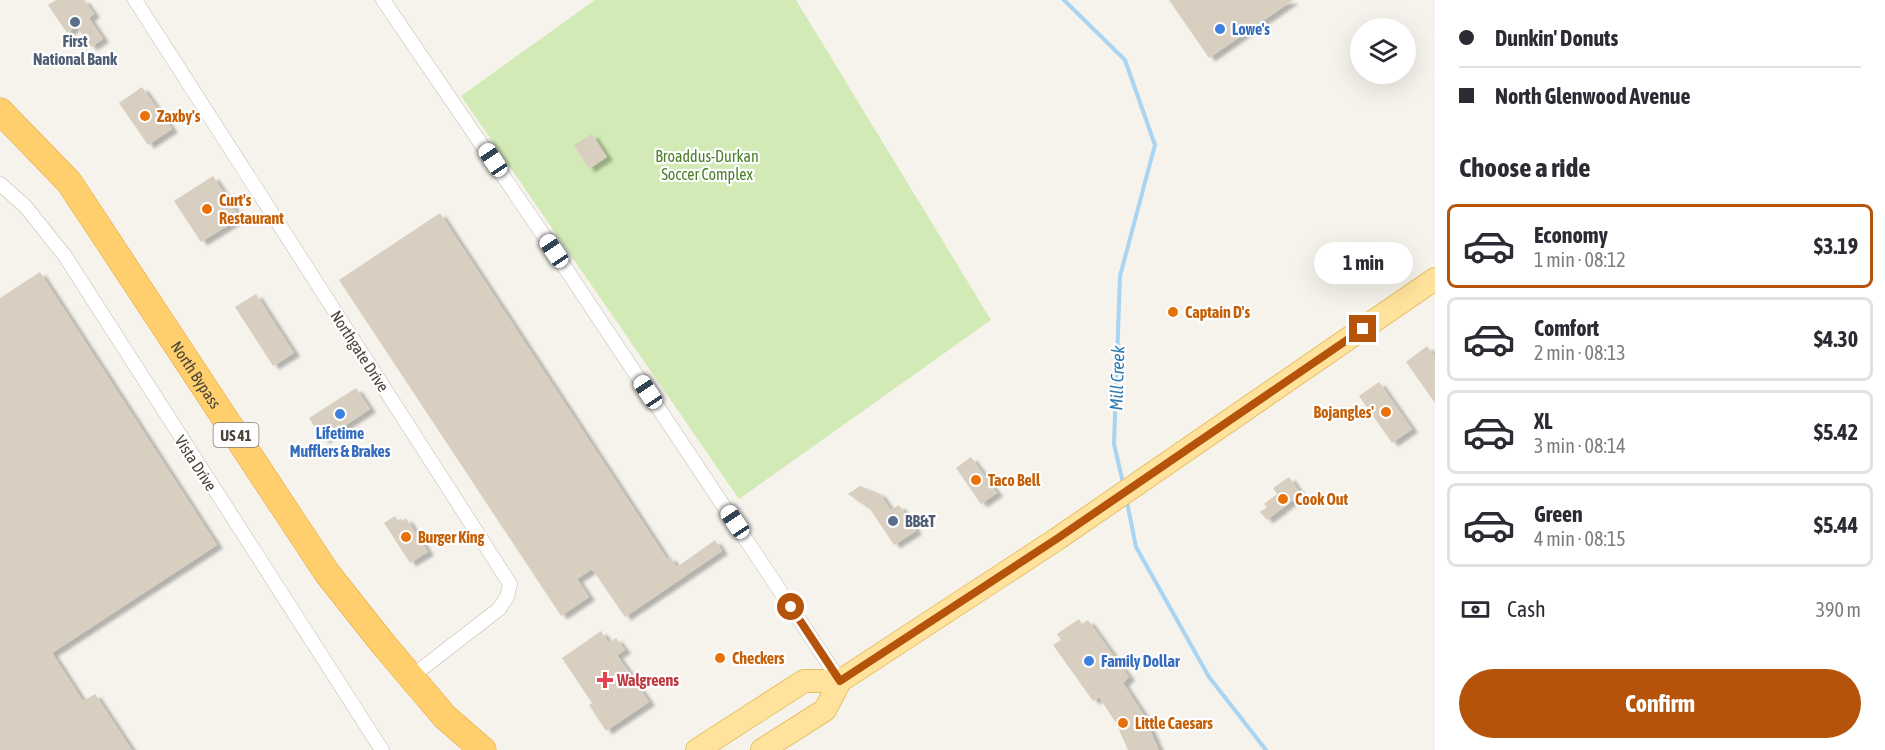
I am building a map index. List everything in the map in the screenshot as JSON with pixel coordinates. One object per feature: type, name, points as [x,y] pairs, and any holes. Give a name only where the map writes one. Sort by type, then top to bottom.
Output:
[{"type":"highway","name":"North Bypass","points":[[0,111],[69,182],[327,573],[445,717],[476,745]]},
{"type":"main road","points":[[762,750],[825,710],[840,681],[1058,538],[1435,279]]},
{"type":"main road","points":[[697,750],[804,681],[840,681]]},
{"type":"street","name":"Northgate Drive","points":[[135,0],[510,584],[507,597],[499,609],[411,677]]},
{"type":"street","points":[[383,0],[556,254],[840,681]]},
{"type":"street","name":"Vista Drive","points":[[0,184],[25,206],[65,256],[382,750]]},
{"type":"green space","name":"Broaddus-Durkan Soccer Complex","points":[[595,0],[796,0],[991,320],[739,499],[461,96]]},
{"type":"building","name":"First National Bank","points":[[56,0],[84,0],[94,14],[89,18],[103,39],[91,47],[76,26],[67,33],[48,5]]},
{"type":"building","name":"Lowe's","points":[[1169,0],[1293,0],[1209,58]]},
{"type":"building","name":"Zaxby's","points":[[142,87],[172,129],[148,145],[119,103]]},
{"type":"building","points":[[592,134],[607,157],[589,169],[574,145]]},
{"type":"building","name":"Curt's Restaurant","points":[[213,176],[240,218],[201,242],[174,201]]},
{"type":"building","points":[[440,213],[667,559],[670,557],[677,567],[715,540],[722,551],[625,617],[592,569],[577,579],[589,597],[561,616],[339,280]]},
{"type":"building","points":[[40,272],[217,545],[52,653],[83,701],[95,694],[132,750],[0,750],[0,298]]},
{"type":"building","points":[[256,294],[294,353],[273,366],[235,307]]},
{"type":"building","points":[[1427,346],[1435,357],[1435,403],[1406,362]]},
{"type":"building","name":"Bojangles'","points":[[1379,382],[1412,429],[1392,443],[1359,396]]},
{"type":"building","name":"Lifetime Mufflers & Brakes","points":[[356,388],[370,409],[323,440],[309,418]]},
{"type":"building","name":"Taco Bell","points":[[971,457],[997,493],[981,504],[956,468]]},
{"type":"building","name":"Cook Out","points":[[1289,477],[1301,494],[1267,520],[1260,512],[1267,507],[1264,504],[1277,494],[1273,488]]},
{"type":"building","name":"BB&T","points":[[860,486],[880,494],[891,510],[899,505],[916,531],[894,545],[870,509],[848,494]]},
{"type":"building","name":"Burger King","points":[[395,516],[399,523],[406,518],[428,552],[410,563],[384,523]]},
{"type":"building","points":[[1079,619],[1082,624],[1088,620],[1129,677],[1123,683],[1142,712],[1159,750],[1128,750],[1116,723],[1099,697],[1093,701],[1053,645],[1061,640],[1057,634]]},
{"type":"building","name":"Walgreens","points":[[601,631],[609,643],[616,638],[625,650],[617,655],[649,702],[606,731],[589,705],[592,703],[562,658]]},
{"type":"waterway","name":"Mill Creek","points":[[1064,0],[1125,60],[1155,145],[1120,276],[1114,444],[1123,483]]},
{"type":"waterway","name":"Mill Creek","points":[[1127,502],[1136,547],[1209,677],[1266,750]]},
{"type":"place","name":"First National Bank","points":[[75,22]]},
{"type":"place","name":"Lowe's","points":[[1220,29]]},
{"type":"place","name":"Zaxby's","points":[[145,116]]},
{"type":"place","name":"Curt's Restaurant","points":[[207,209]]},
{"type":"place","name":"Captain D's","points":[[1173,312]]},
{"type":"place","name":"Bojangles'","points":[[1386,412]]},
{"type":"place","name":"Lifetime Mufflers & Brakes","points":[[340,414]]},
{"type":"place","name":"Taco Bell","points":[[976,480]]},
{"type":"place","name":"Cook Out","points":[[1283,499]]},
{"type":"place","name":"BB&T","points":[[893,521]]},
{"type":"place","name":"Burger King","points":[[406,537]]},
{"type":"place","name":"Checkers","points":[[720,658]]},
{"type":"place","name":"Family Dollar","points":[[1089,661]]},
{"type":"place","name":"Walgreens","points":[[605,680]]},
{"type":"place","name":"Little Caesars","points":[[1123,723]]},
{"type":"route","points":[[791,607],[840,681],[1058,538],[1363,329]]}]
